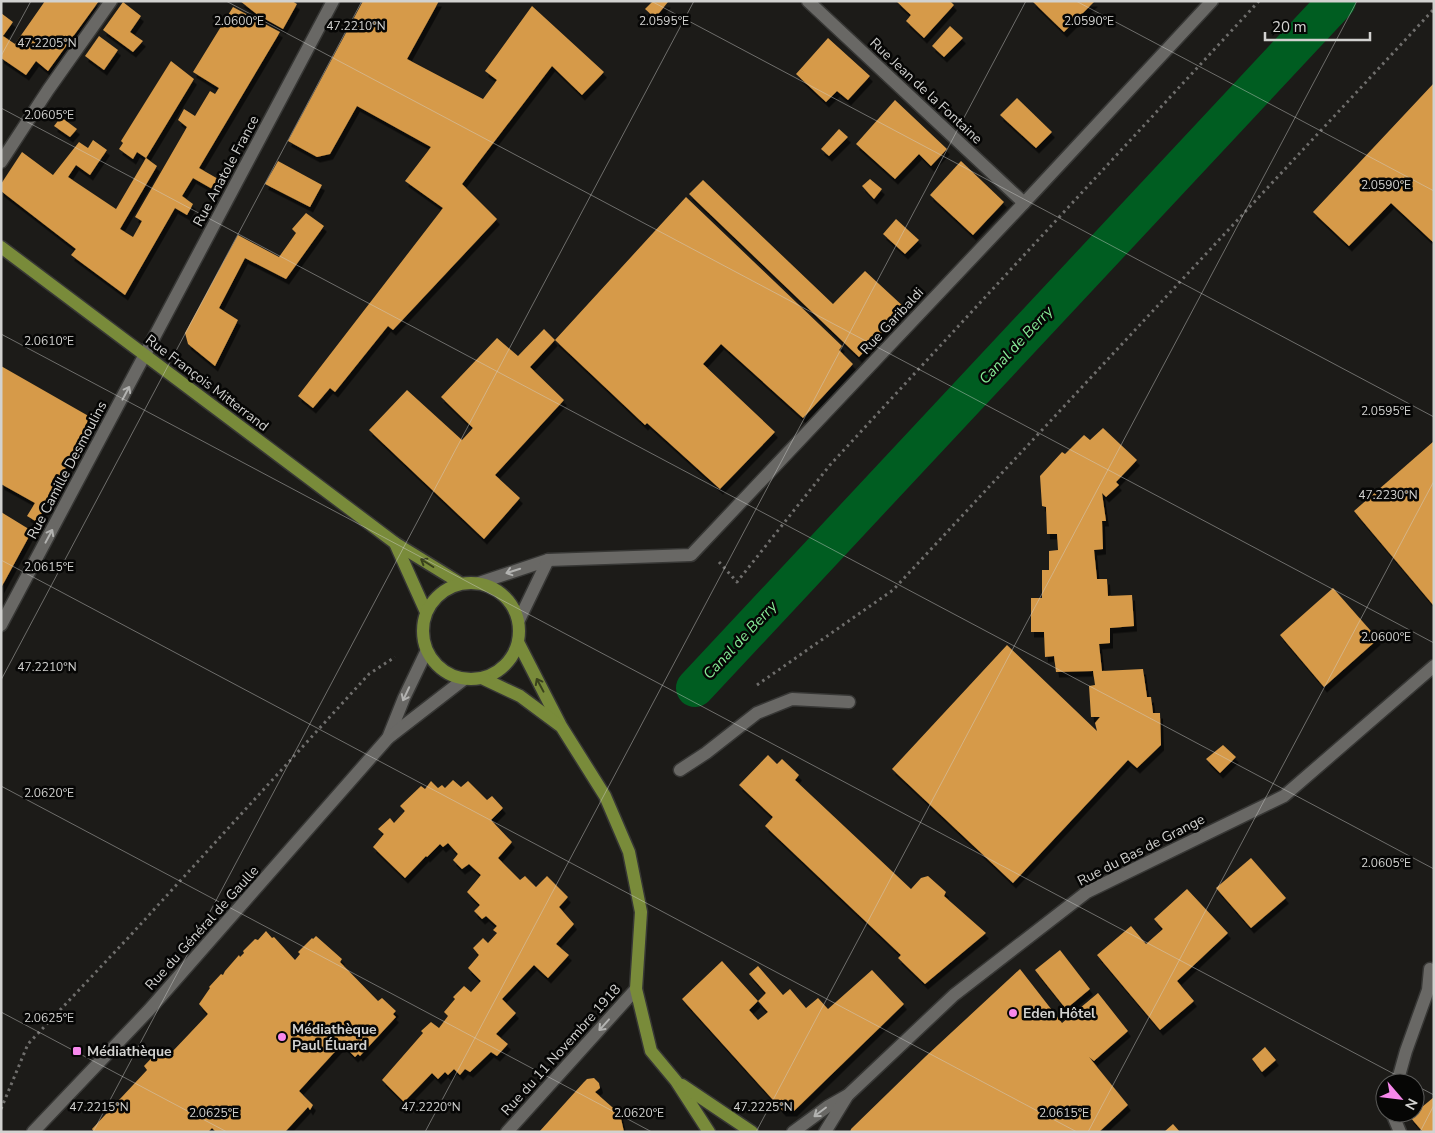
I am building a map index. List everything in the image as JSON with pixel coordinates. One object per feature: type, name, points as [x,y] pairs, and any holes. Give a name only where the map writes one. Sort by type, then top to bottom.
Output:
[{"type":"main road","name":"Rue François Mitterrand","points":[[1,247],[395,543],[460,583]]},
{"type":"main road","name":"Rue François Mitterrand","points":[[395,543],[426,612]]},
{"type":"main road","points":[[460,583],[479,583],[504,595],[519,620],[518,644],[506,666],[484,679],[463,680],[441,670],[426,652],[422,632],[426,612],[439,594],[460,583]]},
{"type":"main road","points":[[518,644],[561,726],[605,796],[629,852],[642,912],[636,989],[651,1051],[676,1081],[709,1132]]},
{"type":"main road","points":[[484,679],[520,696],[561,726]]},
{"type":"main road","points":[[676,1081],[752,1132]]},
{"type":"street","points":[[1,162],[48,90],[111,1]]},
{"type":"street","name":"Rue Anatole France","points":[[146,356],[333,1]]},
{"type":"street","name":"Rue Jean de la Fontaine","points":[[808,1],[1024,203]]},
{"type":"street","name":"Rue Garibaldi","points":[[479,583],[548,560],[691,555],[1212,1]]},
{"type":"street","name":"Rue Camille Desmoulins","points":[[1,625],[146,356]]},
{"type":"street","points":[[519,620],[548,560]]},
{"type":"street","name":"Rue du Général de Gaulle","points":[[388,738],[404,698],[426,652]]},
{"type":"street","name":"Rue du Bas de Grange","points":[[793,1132],[826,1107],[848,1095],[954,995],[1087,892],[1284,796],[1434,666]]},
{"type":"street","name":"Rue du Général de Gaulle","points":[[33,1132],[149,1010],[388,738],[463,680]]},
{"type":"street","points":[[680,770],[706,753],[758,713],[792,699],[850,702]]},
{"type":"street","points":[[1400,1073],[1428,990],[1430,969]]},
{"type":"street","name":"Rue du 11 Novembre 1918","points":[[507,1132],[636,989]]},
{"type":"street","name":"Rue du Bas de Grange","points":[[825,1132],[848,1095]]},
{"type":"path","points":[[702,543],[737,582],[830,465],[1260,1]]},
{"type":"path","points":[[756,686],[893,590],[1434,9]]},
{"type":"path","points":[[1,1108],[28,1044],[128,938],[369,674]]},
{"type":"building","points":[[45,1],[99,1],[48,71],[36,61],[26,75],[1,58],[1,13],[13,22],[3,36],[15,44]]},
{"type":"building","points":[[240,1],[292,1],[297,4],[283,29],[258,15]]},
{"type":"building","points":[[363,1],[439,1],[407,59],[483,99],[497,80],[485,71],[532,6],[604,72],[582,95],[552,66],[462,184],[497,219],[393,330],[388,326],[335,392],[330,388],[313,408],[298,396],[443,208],[405,181],[431,147],[357,106],[330,154],[317,157],[288,141]]},
{"type":"building","points":[[653,1],[668,2],[655,18],[645,9]]},
{"type":"building","points":[[896,1],[950,1],[954,5],[924,38],[906,21],[911,15]]},
{"type":"building","points":[[1032,1],[1095,1],[1064,32]]},
{"type":"building","points":[[123,2],[141,16],[130,32],[143,41],[133,52],[103,30]]},
{"type":"building","points":[[233,7],[280,32],[199,168],[220,180],[214,190],[193,178],[182,196],[193,204],[187,215],[175,208],[125,295],[71,255],[76,249],[1,191],[1,184],[22,152],[53,175],[79,142],[88,148],[93,140],[107,150],[90,175],[76,165],[68,177],[116,209],[146,158],[157,166],[120,229],[133,237],[142,221],[135,217],[187,127],[178,120],[184,109],[195,116],[210,91],[215,94],[219,88],[193,72]]},
{"type":"building","points":[[950,26],[963,38],[944,57],[932,46]]},
{"type":"building","points":[[99,36],[118,50],[104,70],[85,56]]},
{"type":"building","points":[[828,38],[870,76],[848,100],[837,91],[826,102],[796,74]]},
{"type":"building","points":[[171,61],[194,79],[146,158],[137,152],[133,159],[119,149],[123,143],[121,141]]},
{"type":"building","points":[[1434,83],[1434,243],[1391,203],[1349,246],[1313,212]]},
{"type":"building","points":[[1017,98],[1052,132],[1036,148],[1000,115]]},
{"type":"building","points":[[895,100],[947,149],[931,166],[919,154],[895,179],[856,144]]},
{"type":"building","points":[[61,117],[77,129],[70,137],[54,126]]},
{"type":"building","points":[[839,129],[848,137],[829,156],[821,149]]},
{"type":"building","points":[[278,161],[322,185],[310,207],[265,184]]},
{"type":"building","points":[[961,161],[1004,202],[973,235],[930,195]]},
{"type":"building","points":[[870,179],[882,189],[874,199],[862,186]]},
{"type":"building","points":[[703,180],[833,304],[865,271],[905,308],[859,357],[689,194]]},
{"type":"building","points":[[686,197],[842,346],[839,350],[853,364],[803,418],[721,344],[703,364],[775,432],[720,489],[647,423],[645,425],[555,340]]},
{"type":"building","points":[[306,213],[324,226],[286,279],[245,258],[219,308],[238,320],[215,366],[188,344],[185,333],[238,235],[279,257],[296,233],[292,229]]},
{"type":"building","points":[[896,219],[919,240],[905,254],[883,234]]},
{"type":"building","points":[[544,329],[555,340],[530,367],[564,400],[495,475],[520,498],[484,539],[369,430],[407,390],[462,440],[473,428],[441,397],[497,338],[518,356]]},
{"type":"building","points":[[1,366],[92,418],[37,522],[27,516],[35,503],[1,484]]},
{"type":"building","points":[[1103,428],[1137,460],[1116,482],[1119,485],[1106,497],[1102,493],[1106,521],[1102,521],[1103,549],[1094,550],[1097,579],[1107,579],[1108,596],[1132,595],[1134,626],[1110,628],[1110,643],[1099,644],[1102,671],[1143,669],[1147,697],[1151,697],[1153,713],[1160,713],[1161,745],[1137,768],[1128,760],[1013,883],[892,769],[1007,645],[1097,731],[1095,723],[1100,717],[1091,717],[1089,686],[1095,685],[1093,671],[1056,672],[1054,656],[1045,657],[1044,632],[1031,632],[1031,598],[1042,598],[1042,570],[1049,570],[1049,551],[1058,550],[1057,534],[1047,534],[1046,507],[1042,506],[1040,476],[1062,452],[1065,454],[1084,435],[1090,440]]},
{"type":"building","points":[[1434,441],[1434,606],[1354,511]]},
{"type":"building","points":[[1,512],[32,531],[1,588]]},
{"type":"building","points":[[1333,588],[1378,639],[1324,687],[1280,635]]},
{"type":"building","points":[[1223,745],[1236,757],[1220,773],[1206,759]]},
{"type":"building","points":[[768,755],[777,764],[782,759],[799,775],[795,780],[911,889],[921,878],[928,876],[946,892],[944,896],[986,933],[925,984],[898,958],[901,955],[765,826],[773,817],[739,785]]},
{"type":"building","points":[[453,780],[461,787],[468,781],[487,800],[492,796],[503,808],[491,820],[512,842],[498,858],[520,880],[525,876],[536,887],[547,876],[568,897],[559,907],[574,924],[556,944],[569,955],[548,978],[534,965],[502,999],[516,1013],[496,1034],[508,1044],[497,1056],[491,1052],[470,1072],[465,1069],[460,1075],[454,1069],[448,1075],[445,1072],[438,1079],[432,1073],[404,1102],[382,1080],[423,1033],[421,1031],[431,1022],[439,1028],[448,1016],[444,1012],[455,999],[453,997],[464,986],[471,992],[481,981],[468,968],[479,955],[473,948],[483,938],[488,943],[497,933],[493,930],[497,926],[486,916],[482,919],[474,911],[480,905],[467,892],[481,875],[469,864],[462,869],[453,860],[458,854],[448,843],[443,847],[440,844],[405,878],[373,847],[384,834],[378,829],[390,818],[394,823],[405,811],[400,806],[421,786],[425,789],[431,781],[438,788],[442,785],[445,788]]},
{"type":"building","points":[[1251,858],[1286,898],[1251,928],[1216,888]]},
{"type":"building","points":[[1187,889],[1228,933],[1177,981],[1194,1001],[1160,1030],[1097,955],[1131,926],[1146,944],[1163,929],[1154,919]]},
{"type":"building","name":"Médiathèque Paul Éluard","points":[[266,931],[295,960],[300,954],[298,952],[316,936],[342,959],[340,962],[378,1001],[382,998],[396,1011],[393,1014],[396,1017],[360,1056],[358,1054],[355,1057],[342,1044],[299,1091],[313,1105],[310,1110],[308,1107],[285,1132],[216,1132],[212,1128],[208,1132],[94,1132],[92,1129],[147,1070],[144,1066],[162,1047],[164,1050],[168,1048],[172,1052],[208,1014],[199,1004],[209,987],[221,974],[223,975],[255,939],[258,940]]},
{"type":"building","points":[[1060,950],[1090,989],[1066,1009],[1035,970]]},
{"type":"building","points":[[722,961],[758,1001],[766,993],[749,974],[758,966],[783,995],[790,989],[806,1008],[818,998],[828,1009],[872,970],[904,1004],[794,1111],[783,1111],[682,999]],"holes":[[[758,1001],[768,1012],[758,1020],[749,1010]]]},
{"type":"building","name":"Eden Hôtel","points":[[1020,969],[1062,1023],[1098,993],[1128,1031],[1094,1061],[1089,1057],[1128,1105],[1099,1132],[850,1132],[925,1057]]},
{"type":"building","points":[[1265,1047],[1276,1060],[1262,1072],[1252,1059]]},
{"type":"building","points":[[594,1078],[599,1083],[600,1088],[595,1092],[620,1114],[624,1132],[539,1132],[587,1079]]},
{"type":"building","points":[[1434,1097],[1434,1132],[1423,1132],[1415,1123],[1425,1123],[1425,1104]]},
{"type":"building","points":[[1173,1124],[1180,1132],[1164,1132]]},
{"type":"waterway","name":"Canal de Berry","points":[[695,688],[1337,1]]},
{"type":"place","name":"Eden Hôtel","points":[[1013,1013]]},
{"type":"place","name":"Médiathèque Paul Éluard","points":[[282,1037]]},
{"type":"place","name":"Médiathèque","points":[[77,1051]]}]
